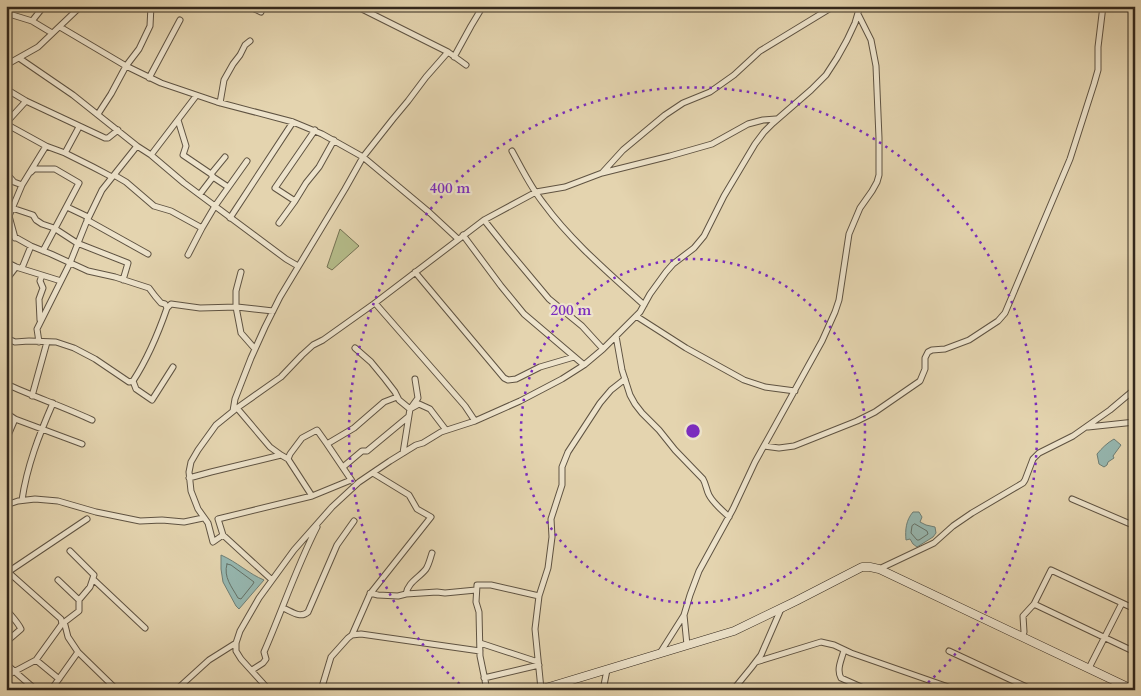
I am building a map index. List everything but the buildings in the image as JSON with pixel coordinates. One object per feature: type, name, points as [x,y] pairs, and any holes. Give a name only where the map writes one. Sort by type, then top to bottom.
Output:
[{"type":"street","points":[[32,21],[44,6]]},
{"type":"street","points":[[6,65],[38,47],[81,6]]},
{"type":"street","points":[[98,114],[112,94],[126,66],[139,49],[150,26],[151,6]]},
{"type":"street","points":[[248,6],[261,12]]},
{"type":"street","points":[[356,6],[448,52],[466,65]]},
{"type":"street","points":[[602,174],[623,150],[665,115],[682,103],[710,92],[734,75],[760,50],[834,6]]},
{"type":"street","points":[[269,690],[241,660],[236,651],[236,643],[240,631],[259,598],[294,550],[332,507],[373,472],[416,445],[424,443],[446,430],[475,421],[520,401],[562,379],[584,365],[603,349],[636,316],[673,264],[694,248],[704,236],[724,196],[755,144],[777,119],[826,75],[847,40],[860,6]]},
{"type":"street","points":[[764,446],[779,448],[794,446],[875,412],[920,381],[925,369],[925,358],[928,352],[946,349],[969,340],[998,321],[1005,313],[1070,159],[1094,84],[1098,70],[1098,47],[1103,6]]},
{"type":"street","points":[[454,57],[482,7]]},
{"type":"street","points":[[6,13],[32,21],[52,33]]},
{"type":"street","points":[[660,654],[684,615],[699,571],[764,446],[822,341],[835,312],[842,288],[849,234],[860,208],[872,191],[879,175],[876,66],[871,40],[858,14]]},
{"type":"street","points":[[149,78],[180,20]]},
{"type":"street","points":[[60,26],[149,78],[196,96],[293,122],[315,130],[334,140],[362,158],[430,213],[458,239]]},
{"type":"street","points":[[220,103],[224,80],[245,45],[250,41]]},
{"type":"street","points":[[312,496],[288,459],[264,440],[235,410],[235,398],[273,311],[362,158],[448,52]]},
{"type":"street","points":[[19,58],[73,95],[230,218],[298,266]]},
{"type":"street","points":[[6,89],[26,101],[105,138],[108,138],[118,130]]},
{"type":"street","points":[[151,155],[196,96]]},
{"type":"street","points":[[26,101],[6,123],[46,146],[126,182],[154,206],[171,211],[202,228]]},
{"type":"street","points":[[223,535],[213,542],[208,523],[203,518],[190,491],[189,472],[191,462],[216,425],[281,377],[313,346],[375,303],[484,220],[536,192],[565,187],[602,174],[712,144],[748,124],[777,119]]},
{"type":"street","points":[[178,120],[186,146],[183,155],[228,187]]},
{"type":"street","points":[[230,218],[293,122]]},
{"type":"street","points":[[65,154],[79,127]]},
{"type":"street","points":[[295,201],[275,188],[315,130]]},
{"type":"street","points":[[279,223],[319,167],[334,140]]},
{"type":"street","points":[[15,238],[8,216],[22,185],[46,146]]},
{"type":"street","points":[[38,342],[37,328],[40,320],[70,263],[87,219],[102,190],[137,146]]},
{"type":"street","points":[[512,151],[544,204],[574,239],[644,305]]},
{"type":"street","points":[[200,194],[225,157]]},
{"type":"street","points":[[188,255],[215,206],[247,161]]},
{"type":"street","points":[[22,185],[34,169],[55,169],[80,183],[43,251]]},
{"type":"street","points":[[6,173],[14,182],[22,185]]},
{"type":"street","points":[[66,207],[148,254]]},
{"type":"street","points":[[12,208],[33,215],[42,224],[54,228],[77,243],[128,263],[123,280]]},
{"type":"street","points":[[484,220],[549,299],[582,326],[603,349]]},
{"type":"street","points":[[6,232],[31,246],[88,271],[150,288],[167,308]]},
{"type":"street","points":[[463,235],[500,286],[524,314],[584,365]]},
{"type":"street","points":[[22,268],[31,246]]},
{"type":"street","points":[[6,262],[61,281]]},
{"type":"street","points":[[6,280],[16,267]]},
{"type":"street","points":[[241,272],[236,291],[236,307],[241,332],[256,349]]},
{"type":"street","points":[[415,272],[504,378],[508,380],[516,379],[540,367],[574,357]]},
{"type":"street","points":[[40,320],[39,300],[43,288],[40,281],[42,275]]},
{"type":"street","points":[[375,303],[465,406],[475,421]]},
{"type":"street","points":[[133,381],[143,366],[167,308],[171,304],[200,308],[236,307],[273,311]]},
{"type":"street","points":[[636,316],[686,348],[744,380],[765,387],[794,391]]},
{"type":"street","points":[[616,336],[622,370],[635,404],[703,479],[712,500],[728,517]]},
{"type":"street","points":[[6,338],[15,342],[56,342],[74,348],[95,359],[129,382],[133,381]]},
{"type":"street","points":[[32,396],[47,342]]},
{"type":"street","points":[[356,348],[371,362],[399,400],[410,409]]},
{"type":"street","points":[[133,381],[136,388],[152,400],[173,367]]},
{"type":"street","points":[[404,453],[410,409],[418,398],[415,379]]},
{"type":"street","points":[[625,379],[600,403],[564,460],[562,485],[551,519],[552,537],[548,568],[539,596],[536,629],[540,689],[734,631],[862,567],[870,567],[879,569],[1134,690]]},
{"type":"street","points":[[6,384],[92,420]]},
{"type":"street","points":[[879,569],[934,543],[972,512],[1023,483],[1035,456],[1072,436],[1110,410],[1135,389]]},
{"type":"street","points":[[327,444],[354,428],[384,402],[397,397]]},
{"type":"street","points":[[22,500],[25,478],[53,403]]},
{"type":"street","points":[[410,409],[419,404],[430,409],[446,430]]},
{"type":"street","points":[[6,413],[15,419],[82,444]]},
{"type":"street","points":[[343,467],[362,451],[367,451],[408,417]]},
{"type":"street","points":[[6,440],[15,419]]},
{"type":"street","points":[[1085,427],[1135,422]]},
{"type":"street","points":[[288,459],[302,438],[317,430],[355,486]]},
{"type":"street","points":[[189,478],[281,455]]},
{"type":"street","points":[[321,690],[331,657],[352,635],[370,593],[431,517],[417,509],[409,495],[373,472]]},
{"type":"street","points":[[272,580],[223,535],[218,519],[312,496],[351,480]]},
{"type":"street","points":[[6,505],[22,500],[35,499],[58,501],[96,512],[140,521],[184,522],[203,518]]},
{"type":"street","points":[[1072,500],[1135,526]]},
{"type":"street","points":[[88,519],[7,571],[61,619],[62,624],[65,625],[68,637],[78,652],[117,690]]},
{"type":"street","points":[[252,670],[266,659],[264,652],[303,556],[320,520]]},
{"type":"street","points":[[283,608],[299,615],[305,615],[308,612],[337,545],[354,521]]},
{"type":"street","points":[[6,676],[36,660],[62,624],[79,611],[79,600],[90,586],[94,575],[70,551]]},
{"type":"street","points":[[406,594],[412,581],[428,566],[432,554]]},
{"type":"street","points":[[1022,637],[1024,632],[1023,616],[1034,604],[1051,570],[1135,609]]},
{"type":"street","points":[[93,579],[144,628]]},
{"type":"street","points":[[58,580],[79,600]]},
{"type":"street","points":[[487,690],[480,651],[480,621],[476,602],[477,584],[492,585],[539,596]]},
{"type":"street","points":[[370,593],[398,596],[476,590]]},
{"type":"street","points":[[1089,668],[1122,603]]},
{"type":"street","points":[[1034,604],[1135,652]]},
{"type":"street","points":[[733,690],[756,662],[781,608]]},
{"type":"street","points":[[6,609],[21,628],[6,642]]},
{"type":"street","points":[[684,615],[687,646]]},
{"type":"street","points":[[352,635],[361,634],[480,651]]},
{"type":"street","points":[[756,662],[821,642],[957,690]]},
{"type":"street","points":[[176,690],[209,660],[236,643]]},
{"type":"street","points":[[480,643],[538,664]]},
{"type":"street","points":[[844,650],[839,675],[841,678],[868,690]]},
{"type":"street","points":[[949,651],[1033,690]]},
{"type":"street","points":[[51,690],[78,652]]},
{"type":"street","points":[[36,660],[59,679]]},
{"type":"street","points":[[6,664],[35,689]]},
{"type":"street","points":[[484,678],[538,664]]},
{"type":"street","points":[[603,690],[607,670]]},
{"type":"green space","points":[[340,229],[359,246],[332,270],[327,267]]},
{"type":"water","points":[[1114,439],[1121,445],[1113,456],[1114,458],[1104,467],[1099,464],[1097,454]]},
{"type":"water","points":[[913,512],[919,512],[922,517],[920,522],[935,527],[936,533],[917,547],[910,539],[906,540],[906,525]]},
{"type":"water","points":[[221,555],[264,580],[239,609],[223,582]]}]
